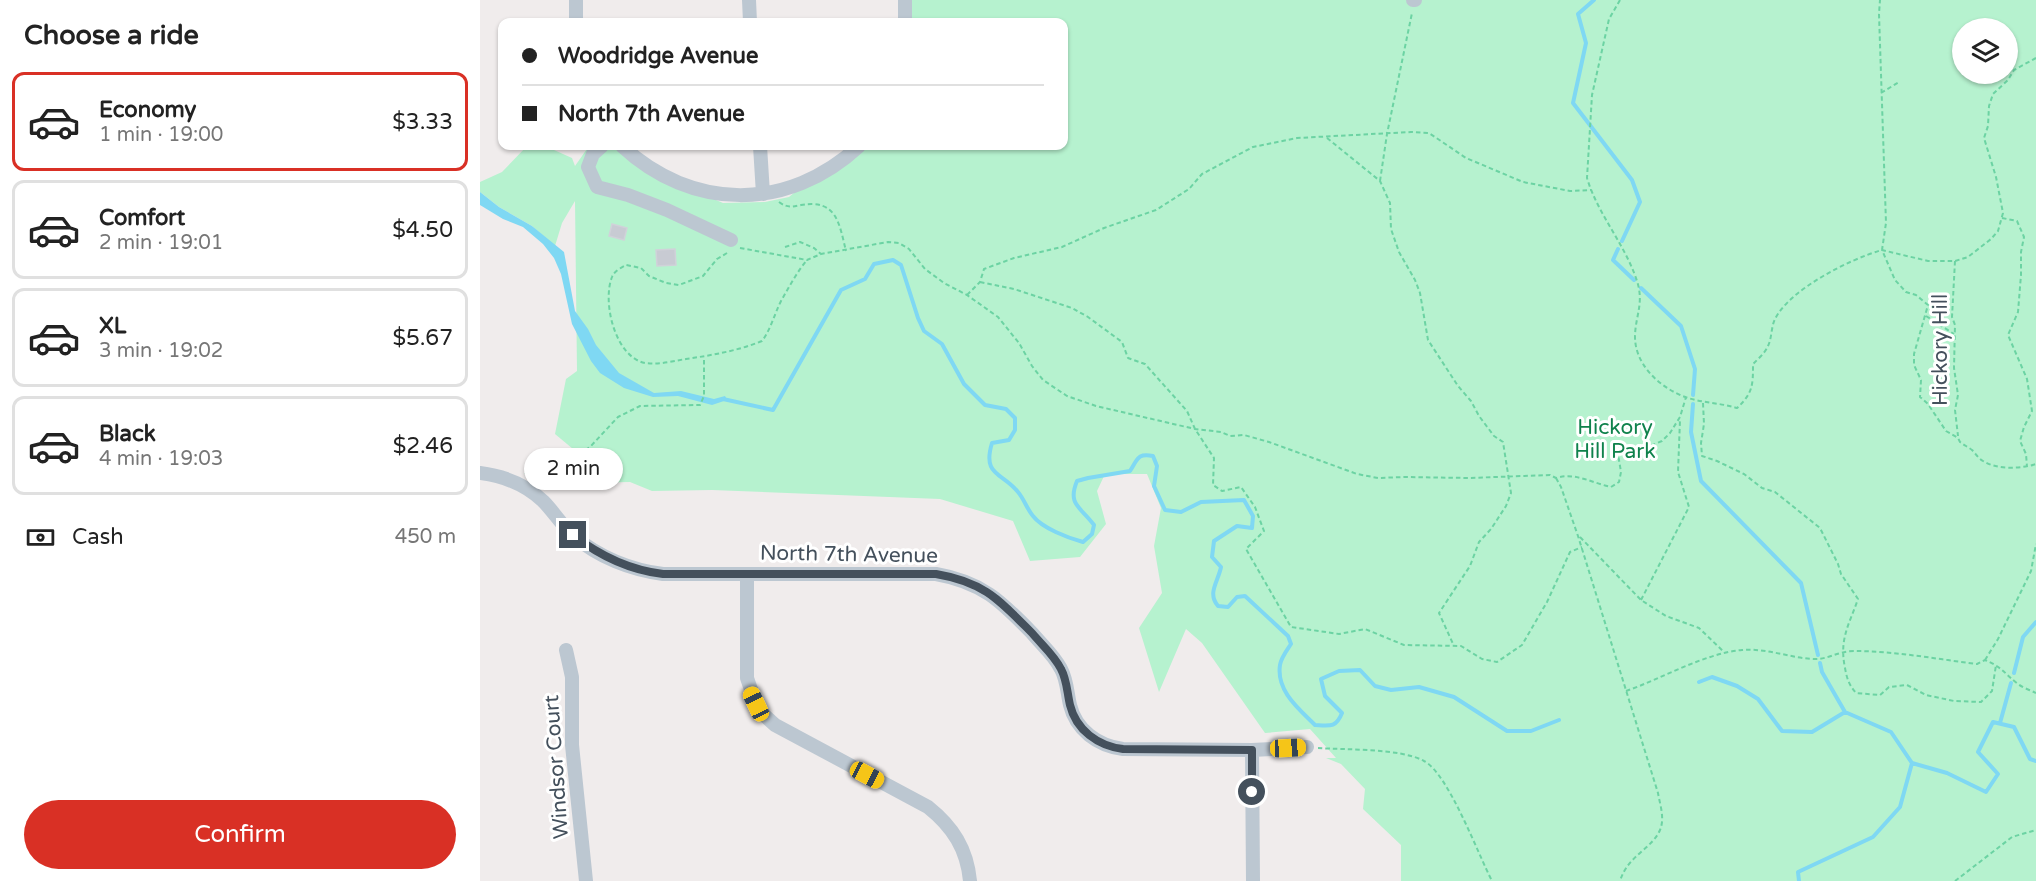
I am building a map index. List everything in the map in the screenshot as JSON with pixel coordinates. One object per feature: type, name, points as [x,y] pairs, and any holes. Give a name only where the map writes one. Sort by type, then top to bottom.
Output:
[{"type":"street","points":[[576,0],[576,18]]},
{"type":"street","points":[[749,0],[750,18]]},
{"type":"street","points":[[905,0],[905,18]]},
{"type":"street","points":[[597,150],[593,153],[588,167],[597,187],[628,195],[667,210],[732,247]]},
{"type":"street","points":[[627,150],[658,174],[679,184],[724,195],[768,193],[807,182],[854,150]]},
{"type":"street","points":[[761,150],[768,193]]},
{"type":"street","name":"North 7th Avenue","points":[[480,473],[498,476],[519,484],[543,501],[573,535],[590,548],[628,567],[644,572],[663,574],[936,574],[964,580],[986,590],[998,599],[1055,658],[1065,678],[1074,716],[1081,728],[1103,745],[1123,749],[1252,750],[1306,747]]},
{"type":"street","points":[[747,574],[747,678],[750,692],[760,710],[775,725],[928,807],[943,819],[955,833],[962,847],[968,864],[970,881]]},
{"type":"street","name":"Windsor Court","points":[[566,650],[572,677],[572,745],[586,881]]},
{"type":"street","points":[[1252,750],[1252,881]]},
{"type":"path","points":[[1380,181],[1414,0]]},
{"type":"path","points":[[1620,0],[1609,19],[1592,95],[1587,178],[1608,226],[1615,234],[1637,280],[1641,300],[1636,322],[1635,344],[1641,365],[1666,387],[1686,397],[1737,408],[1747,398],[1753,385],[1753,364],[1768,347],[1775,320],[1793,297],[1825,275],[1857,257],[1882,250],[1928,261],[1955,261],[1968,258],[1998,231],[2003,213],[2002,199],[1984,138],[1988,126],[1989,106],[1993,94],[2008,80],[2014,70],[2036,58]]},
{"type":"path","points":[[1880,0],[1886,224],[1882,250],[1895,280],[1906,292],[1916,295],[1928,305],[1914,354],[1914,365],[1921,380],[1920,397],[1928,404],[1946,431],[1958,438],[1980,460],[1992,465],[2027,467],[2036,464]]},
{"type":"path","points":[[1881,93],[1899,82]]},
{"type":"path","points":[[967,295],[980,282],[984,268],[1062,247],[1104,228],[1156,210],[1189,189],[1202,174],[1253,147],[1297,138],[1429,133],[1466,158],[1523,182],[1570,191],[1591,190]]},
{"type":"path","points":[[1326,137],[1380,181],[1390,203],[1390,229],[1420,293],[1428,340],[1479,416],[1494,436],[1503,442],[1511,493],[1506,506],[1491,529],[1479,542],[1470,566],[1439,613],[1454,646]]},
{"type":"path","points":[[768,193],[783,206],[812,204],[824,206],[833,212],[839,224],[846,251]]},
{"type":"path","points":[[2002,218],[2017,221],[2024,237],[2018,312],[2008,335],[2027,379],[2032,411],[2019,441],[2026,454],[2027,467]]},
{"type":"path","points":[[785,247],[800,242],[821,254]]},
{"type":"path","points":[[807,260],[732,247],[717,259],[703,276],[680,285],[666,283],[649,276],[642,268],[626,265],[612,276],[610,304],[620,345],[629,356],[644,363],[704,357],[738,350],[762,341],[792,282],[807,260],[821,254],[888,242],[899,243],[909,249],[926,269],[944,283],[967,295],[998,317],[1019,343],[1043,380],[1067,396],[1105,408],[1195,429],[1221,432],[1230,436],[1244,435],[1357,474],[1378,478],[1550,475],[1556,478],[1562,487],[1582,547],[1658,793],[1662,813],[1661,829],[1657,836],[1627,866],[1620,881]]},
{"type":"path","name":"Hickory Hill","points":[[1955,261],[1952,318],[1955,325],[1954,375],[1958,395],[1955,410],[1958,438]]},
{"type":"path","points":[[980,282],[1014,289],[1072,308],[1122,342],[1128,358],[1145,364],[1187,411],[1195,429],[1214,458],[1213,485],[1222,491],[1241,488],[1255,507],[1264,531],[1246,549],[1292,627],[1339,633],[1365,629],[1404,645],[1461,646],[1482,659],[1497,662],[1522,645],[1547,602],[1570,552],[1582,547]]},
{"type":"path","points":[[1926,316],[1954,334]]},
{"type":"path","points":[[519,484],[526,471],[540,463],[567,462],[573,459],[590,447],[618,417],[640,406],[700,405],[704,396],[704,357]]},
{"type":"path","points":[[1641,600],[1689,507],[1678,472],[1680,417],[1686,397]]},
{"type":"path","points":[[1703,402],[1702,456],[1744,474],[1762,488],[1775,492],[1820,528],[1841,574],[1858,599],[1844,633],[1841,651],[1848,684],[1856,693],[1880,695],[1889,687],[1907,685],[1926,695],[1953,701],[1981,702],[1992,691],[1996,665]]},
{"type":"path","points":[[1556,478],[1575,477],[1611,486],[1618,482],[1621,472],[1618,454],[1624,446],[1650,446],[1662,441],[1680,417]]},
{"type":"path","points":[[1578,536],[1641,600],[1666,616],[1699,628],[1725,653]]},
{"type":"path","points":[[1626,691],[1725,653],[1742,650],[1769,650],[1803,659],[1820,659],[1841,651],[1904,653],[1936,660],[1977,664],[1985,660],[1998,639],[2031,571],[2036,544]]},
{"type":"path","points":[[1985,660],[2009,674],[2018,684],[2036,693]]},
{"type":"path","points":[[1306,747],[1395,753],[1426,761],[1446,786],[1492,881]]},
{"type":"path","points":[[1955,881],[2012,837],[2036,830]]},
{"type":"green space","name":"Hickory Hill Park","points":[[905,0],[2036,0],[2036,881],[1401,881],[1401,845],[1363,809],[1365,789],[1341,764],[1326,758],[1336,758],[1310,729],[1265,733],[1202,643],[1186,629],[1159,692],[1139,628],[1162,593],[1154,546],[1161,508],[1147,474],[1105,474],[1097,491],[1106,524],[1080,557],[1030,561],[1013,521],[940,499],[712,490],[652,491],[630,482],[579,483],[579,454],[555,434],[566,379],[577,371],[575,201],[562,223],[555,246],[532,226],[499,207],[480,192],[480,182],[502,172],[523,150],[554,150],[572,158],[575,166],[586,150],[631,150],[679,184],[723,203],[765,202],[789,197],[851,150],[1068,150],[1068,18],[905,18]]},
{"type":"water","points":[[480,192],[499,207],[532,226],[564,252],[575,311],[596,345],[619,373],[654,393],[681,391],[714,399],[725,396],[727,400],[712,405],[678,396],[653,397],[624,388],[600,373],[591,361],[572,324],[561,274],[554,258],[543,244],[523,227],[503,219],[480,205]]},
{"type":"building","points":[[612,224],[627,228],[624,240],[609,236]]},
{"type":"building","points":[[675,249],[676,265],[657,266],[656,250]]},
{"type":"waterway","points":[[1594,0],[1578,14],[1586,43],[1573,103],[1632,180],[1640,202],[1622,241]]},
{"type":"waterway","points":[[1618,249],[1613,260],[1634,280]]},
{"type":"waterway","points":[[723,399],[773,410],[841,290],[865,279],[874,264],[893,260],[901,265],[924,331],[942,344],[964,384],[985,405],[1006,409],[1015,418],[1015,430],[1009,440],[992,443],[990,462],[995,472],[1018,492],[1031,513],[1042,525],[1083,542],[1092,534],[1094,525],[1075,501],[1074,489],[1077,481],[1130,471],[1138,458],[1144,455],[1153,456],[1157,466],[1154,486],[1165,510],[1181,512],[1201,502],[1244,500],[1253,516],[1252,528],[1237,526],[1214,541],[1212,557],[1221,567],[1213,597],[1218,606],[1228,607],[1237,597],[1245,596],[1288,636],[1291,644],[1281,662],[1282,683],[1290,699],[1315,725],[1335,724],[1342,713],[1325,696],[1321,679],[1339,671],[1360,670],[1375,686],[1391,690],[1419,687],[1454,697],[1507,731],[1531,731],[1559,720]]},
{"type":"waterway","points":[[1641,288],[1681,326],[1695,369],[1693,395]]},
{"type":"waterway","points":[[1693,404],[1691,432],[1701,481],[1801,583],[1818,655]]},
{"type":"waterway","points":[[2014,673],[2023,637],[2036,622]]},
{"type":"waterway","points":[[1820,663],[1822,672],[1845,712]]},
{"type":"waterway","points":[[1699,682],[1712,677],[1737,686],[1758,699],[1782,731],[1812,732],[1845,712],[1891,732],[1912,763],[1900,807],[1873,837],[1798,872],[1799,881]]},
{"type":"waterway","points":[[2000,723],[2011,683]]},
{"type":"waterway","points":[[1912,763],[1947,773],[1986,792],[1998,774],[1978,752],[1993,722],[2014,727],[2030,759],[2036,761]]},
{"type":"route","points":[[573,535],[590,548],[628,567],[644,572],[663,574],[936,574],[972,583],[998,599],[1055,658],[1063,671],[1074,716],[1081,728],[1091,737],[1103,745],[1123,749],[1252,750],[1252,792]]}]
